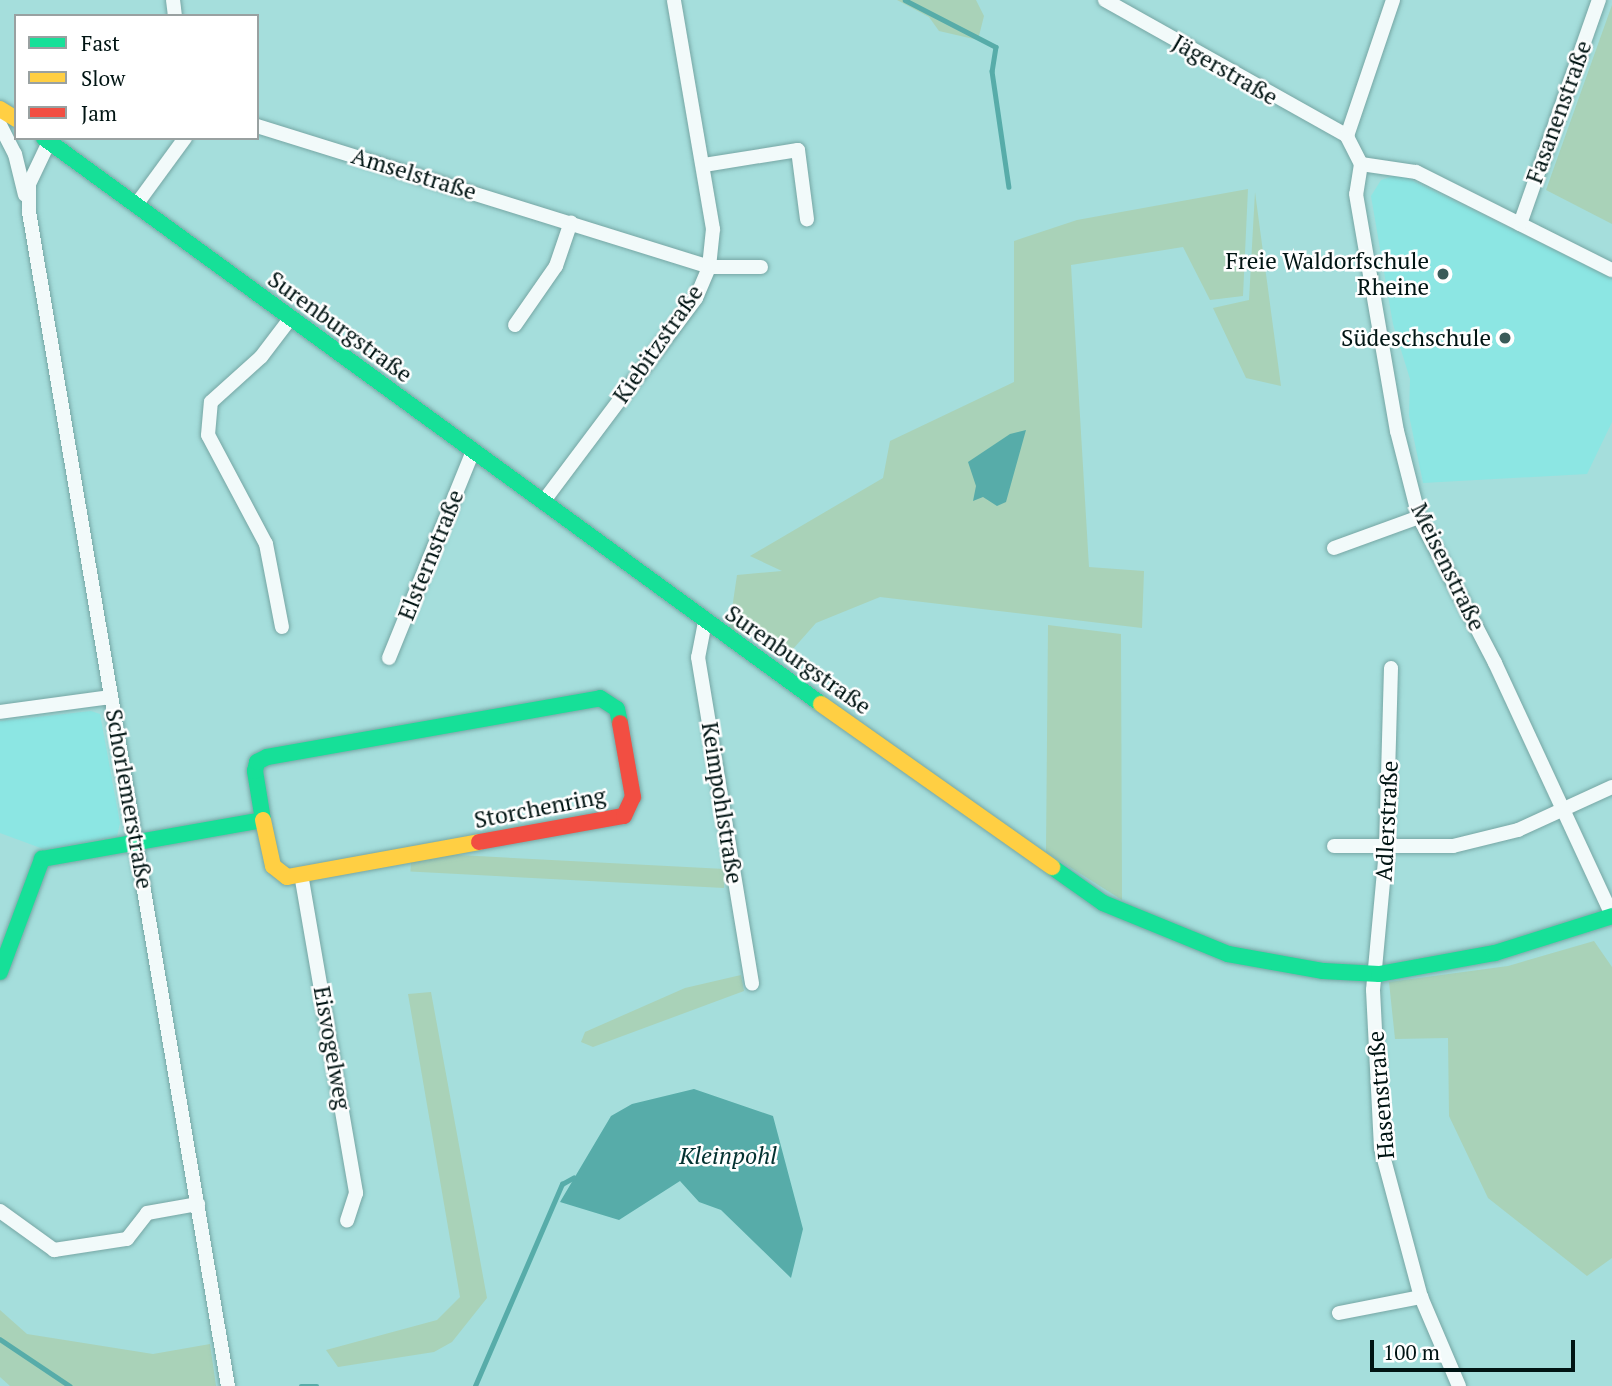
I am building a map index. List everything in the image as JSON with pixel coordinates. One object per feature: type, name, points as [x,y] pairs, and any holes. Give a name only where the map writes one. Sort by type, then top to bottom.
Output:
[{"type":"street","name":"Kiebitzstraße","points":[[543,502],[696,298],[709,267],[713,229],[674,0]]},
{"type":"street","name":"Jägerstraße","points":[[1105,0],[1347,136]]},
{"type":"street","points":[[1127,14],[1135,0]]},
{"type":"street","points":[[1394,0],[1347,136],[1361,164],[1416,172],[1612,270]]},
{"type":"street","name":"Fasanenstraße","points":[[1520,224],[1599,0]]},
{"type":"street","name":"Schorlemerstraße","points":[[0,125],[15,153],[29,212],[138,842],[228,1386]]},
{"type":"street","name":"Amselstraße","points":[[259,127],[709,267],[761,267]]},
{"type":"street","name":"Schorlemerstraße","points":[[29,212],[29,184],[47,140]]},
{"type":"street","name":"Surenburgstraße","points":[[47,140],[705,622],[1103,903],[1228,954],[1311,970],[1379,974],[1495,953],[1612,915]]},
{"type":"street","points":[[136,205],[184,140]]},
{"type":"street","points":[[704,165],[798,150],[807,219]]},
{"type":"street","name":"Meisenstraße","points":[[1361,164],[1356,194],[1397,431],[1419,516],[1564,809],[1612,915]]},
{"type":"street","points":[[515,325],[556,266],[571,222]]},
{"type":"street","points":[[282,627],[266,544],[208,435],[211,402],[261,357],[290,319]]},
{"type":"street","name":"Elsternstraße","points":[[389,658],[473,451]]},
{"type":"street","points":[[1335,548],[1419,516]]},
{"type":"street","name":"Keimpohlstraße","points":[[705,622],[698,657],[752,984]]},
{"type":"street","name":"Adlerstraße","points":[[1379,974],[1386,850],[1391,668]]},
{"type":"street","points":[[0,712],[111,697]]},
{"type":"street","name":"Storchenring","points":[[600,698],[617,709],[633,797],[624,816],[287,877],[272,866],[262,820],[256,771],[257,762],[267,757],[600,698]]},
{"type":"street","points":[[1334,846],[1386,850],[1453,846],[1518,830],[1612,788]]},
{"type":"street","points":[[0,972],[42,859],[262,820]]},
{"type":"street","name":"Eisvogelweg","points":[[301,874],[356,1192],[346,1221]]},
{"type":"street","name":"Hasenstraße","points":[[1379,974],[1373,990],[1381,1149],[1421,1297],[1459,1386]]},
{"type":"street","points":[[0,1211],[54,1250],[127,1239],[147,1213],[198,1204]]},
{"type":"street","points":[[1339,1312],[1421,1297]]},
{"type":"shaded area","name":"Südeschschule","points":[[1399,174],[1612,278],[1612,422],[1587,474],[1423,483],[1409,415],[1410,379],[1393,324],[1371,196],[1381,180]]},
{"type":"shaded area","points":[[91,711],[100,714],[120,823],[117,836],[46,850],[0,833],[0,721]]},
{"type":"green space","points":[[897,0],[976,0],[984,16],[978,40],[939,31],[929,17]]},
{"type":"green space","points":[[1612,5],[1612,224],[1546,190]]},
{"type":"green space","points":[[1248,189],[1243,296],[1210,300],[1183,247],[1071,265],[1089,567],[1144,571],[1142,628],[880,597],[816,623],[793,649],[729,629],[737,575],[782,571],[750,556],[883,478],[890,441],[1014,382],[1014,241],[1077,220]]},
{"type":"green space","points":[[1255,192],[1281,386],[1246,378],[1213,308],[1249,300]]},
{"type":"green space","points":[[1048,625],[1121,634],[1122,900],[1046,852]]},
{"type":"green space","points":[[411,853],[725,869],[724,888],[410,872]]},
{"type":"green space","points":[[1594,941],[1612,967],[1612,1258],[1587,1276],[1488,1198],[1449,1116],[1448,1038],[1395,1039],[1389,982],[1508,966]]},
{"type":"green space","points":[[741,975],[744,991],[593,1047],[581,1042],[585,1032],[685,988]]},
{"type":"green space","points":[[431,992],[487,1298],[452,1342],[434,1352],[338,1367],[326,1350],[437,1320],[460,1297],[408,994]]},
{"type":"green space","points":[[0,1310],[27,1334],[153,1354],[210,1344],[216,1386],[10,1386],[0,1377]]},
{"type":"water","points":[[1026,430],[1006,502],[997,506],[983,497],[973,501],[976,486],[968,462],[1010,434]]},
{"type":"water","name":"Kleinpohl","points":[[694,1089],[773,1116],[803,1229],[791,1278],[721,1210],[699,1202],[680,1181],[619,1220],[560,1202],[611,1116],[632,1104]]},
{"type":"waterway","points":[[905,0],[996,47],[992,71],[1009,187]]},
{"type":"waterway","points":[[475,1386],[562,1184],[573,1178]]},
{"type":"waterway","points":[[0,1339],[70,1386]]},
{"type":"waterway","points":[[301,1386],[317,1386]]},
{"type":"traffic: fast","points":[[47,140],[821,704]]},
{"type":"traffic: fast","points":[[0,972],[42,859],[263,820],[255,771],[257,762],[267,757],[600,698],[617,709],[620,723]]},
{"type":"traffic: fast","points":[[1052,867],[1103,903],[1228,954],[1323,971],[1379,974],[1495,953],[1612,916]]},
{"type":"traffic: slow","points":[[0,109],[14,118]]},
{"type":"traffic: slow","points":[[821,704],[1052,867]]},
{"type":"traffic: slow","points":[[263,820],[273,866],[287,877],[479,842]]},
{"type":"traffic: jam","points":[[479,842],[624,816],[633,797],[620,723]]},
{"type":"place","name":"Freie Waldorfschule Rheine","points":[[1443,274]]},
{"type":"place","name":"Südeschschule","points":[[1505,338]]}]
